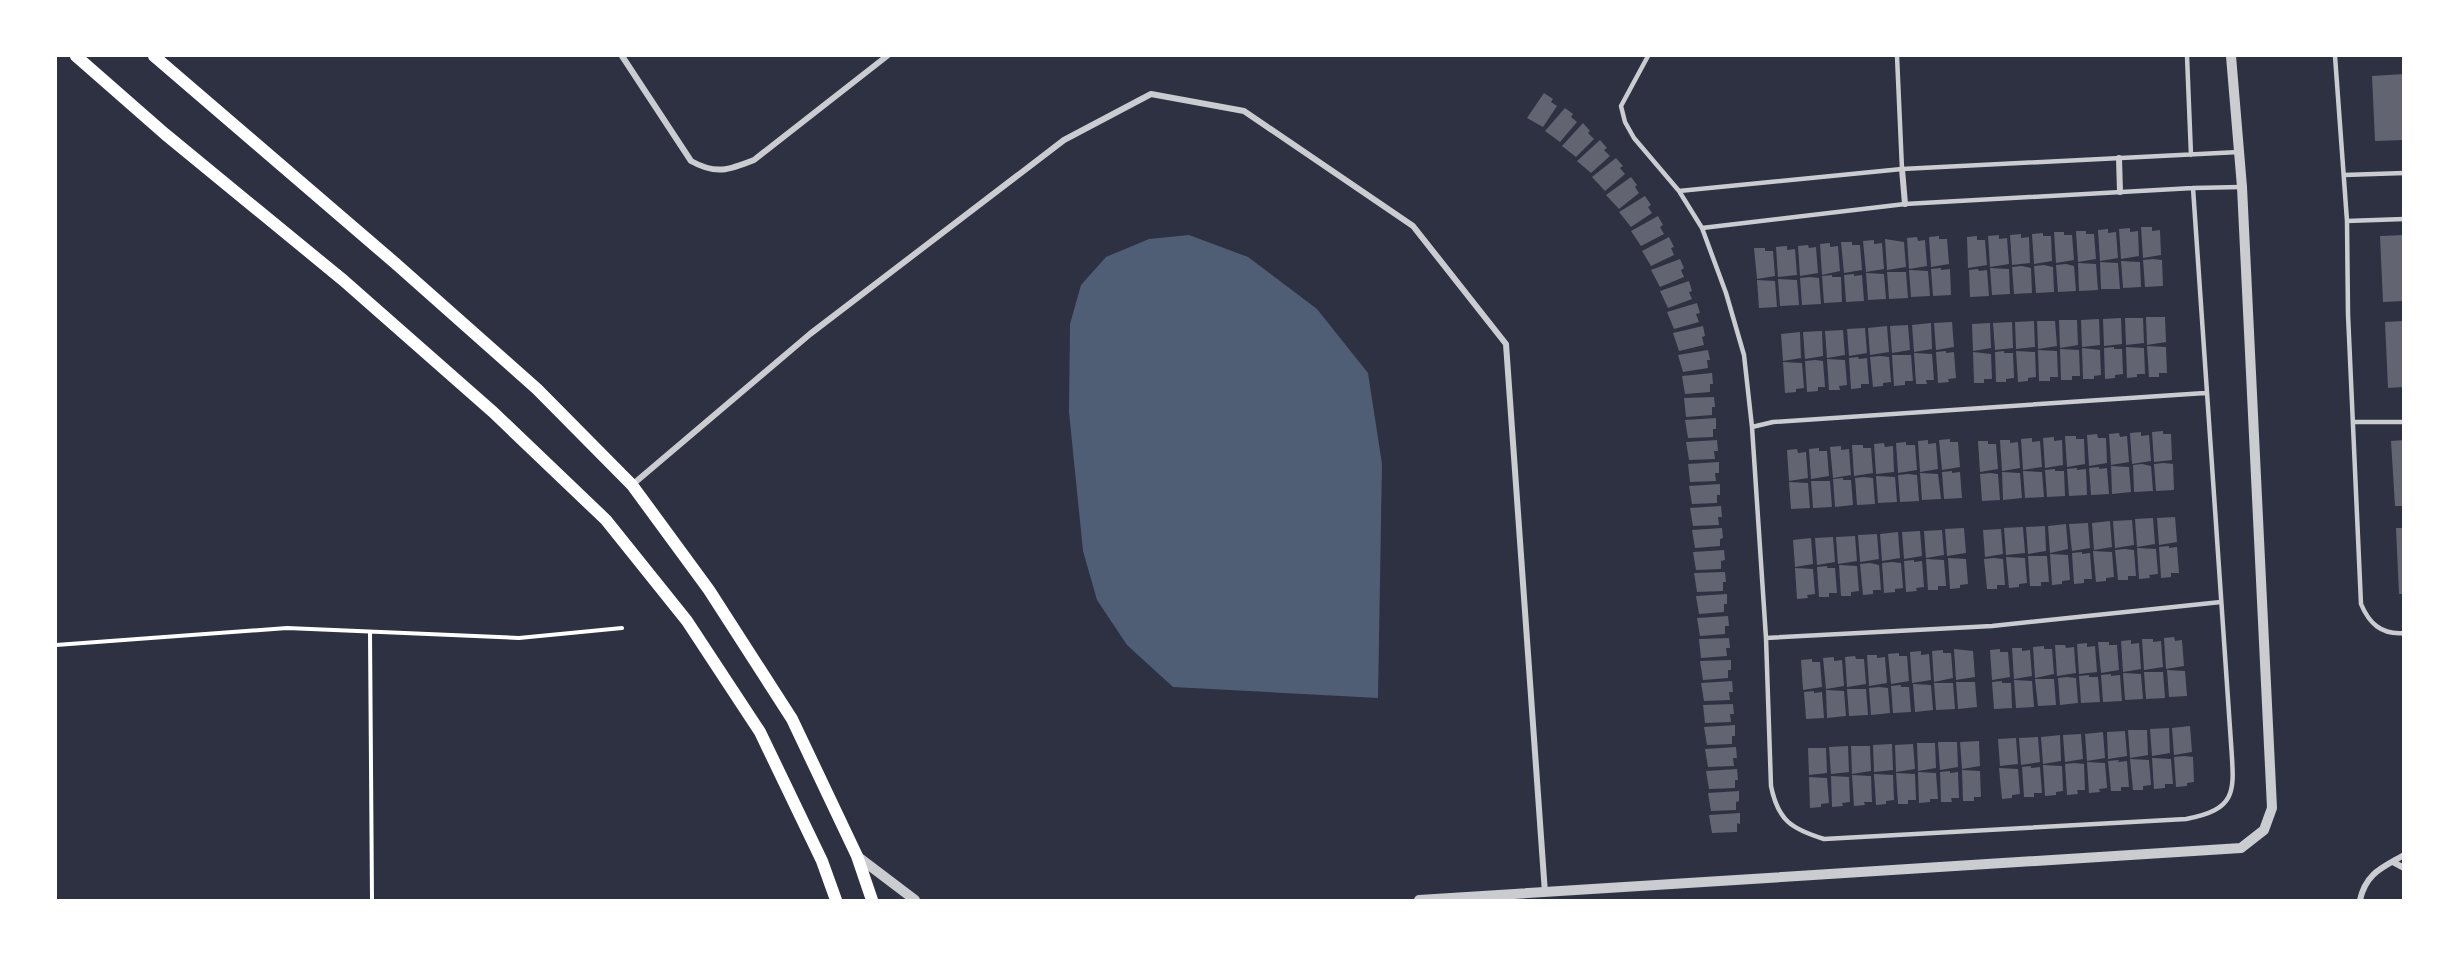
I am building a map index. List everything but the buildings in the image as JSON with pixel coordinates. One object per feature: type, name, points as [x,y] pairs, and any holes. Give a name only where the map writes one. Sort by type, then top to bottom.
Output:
[{"type":"main road","points":[[76,56],[165,134],[343,280],[493,412],[606,520],[687,621],[760,732],[822,861],[836,900]]},
{"type":"main road","points":[[154,56],[395,263],[537,389],[632,485],[710,590],[792,719],[857,856],[873,900]]},
{"type":"street","points":[[622,56],[691,161],[705,169],[729,171],[754,160],[887,56]]},
{"type":"street","points":[[1419,900],[2241,848],[2264,830],[2272,808],[2242,187],[2232,56]]},
{"type":"street","points":[[632,485],[810,334],[1064,140],[1151,93],[1244,111],[1413,226],[1506,344],[1545,892]]},
{"type":"street","points":[[2119,158],[2120,192]]},
{"type":"street","points":[[1902,169],[1905,204]]},
{"type":"street","points":[[2360,900],[2369,878],[2380,867],[2403,855]]},
{"type":"street","points":[[857,856],[915,900]]},
{"type":"street","points":[[2393,861],[2403,868]]},
{"type":"lane","points":[[1648,56],[1621,106],[1624,122],[1634,138],[1679,191],[1702,228],[1726,293],[1744,355],[1752,427],[1766,638],[1771,786],[1775,805],[1783,818],[1801,832],[1824,839],[2186,819],[2219,810],[2226,803],[2233,778],[2205,393],[2193,188]]},
{"type":"lane","points":[[1897,56],[1902,169]]},
{"type":"lane","points":[[2187,56],[2191,155]]},
{"type":"lane","points":[[2335,56],[2347,221],[2361,604],[2367,618],[2378,629],[2394,634],[2403,633]]},
{"type":"lane","points":[[1679,191],[1902,169],[2239,152]]},
{"type":"lane","points":[[2344,175],[2403,173]]},
{"type":"lane","points":[[1702,228],[1905,204],[2242,187]]},
{"type":"lane","points":[[2347,221],[2403,219]]},
{"type":"lane","points":[[1752,427],[1784,422],[2205,393]]},
{"type":"lane","points":[[2353,422],[2403,422]]},
{"type":"lane","points":[[1766,638],[1992,626],[2221,602]]},
{"type":"path","points":[[56,645],[287,628],[519,638],[622,628]]},
{"type":"path","points":[[370,632],[372,900]]},
{"type":"water","points":[[1189,235],[1248,257],[1317,309],[1368,373],[1382,464],[1378,698],[1173,687],[1127,645],[1097,600],[1083,551],[1069,412],[1070,324],[1081,285],[1106,257],[1149,239]]}]
